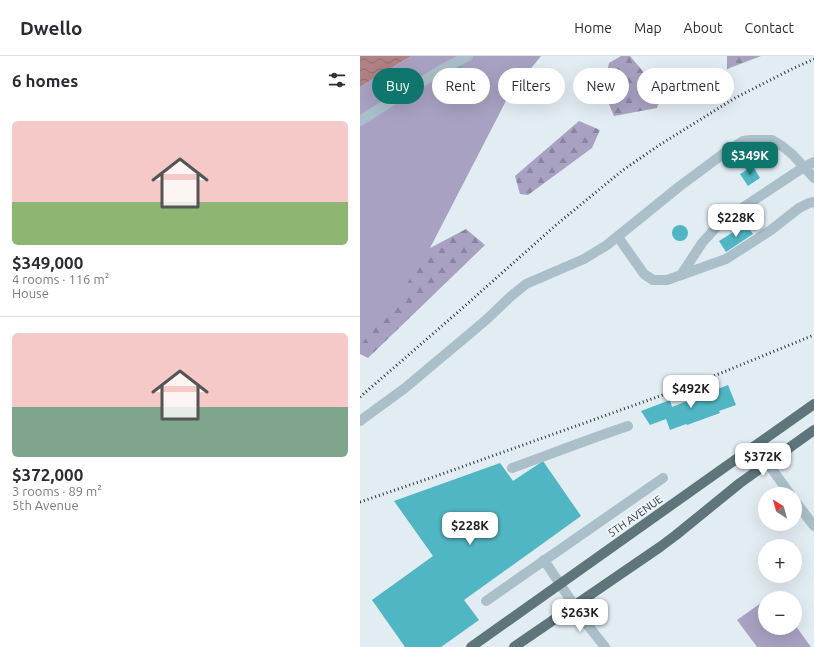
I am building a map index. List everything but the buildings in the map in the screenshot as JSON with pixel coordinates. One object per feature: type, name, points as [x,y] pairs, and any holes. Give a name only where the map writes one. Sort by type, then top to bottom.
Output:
[{"type":"main road","name":"5TH AVENUE","points":[[471,647],[814,404]]},
{"type":"main road","points":[[514,647],[676,536],[728,492],[814,430]]},
{"type":"street","points":[[360,121],[441,70],[468,56]]},
{"type":"street","points":[[360,421],[405,388],[486,320],[526,284],[584,259],[607,245],[680,186],[727,151],[743,142],[751,140],[772,140],[793,155],[814,178]]},
{"type":"street","points":[[681,275],[702,243],[721,222],[804,167],[814,162]]},
{"type":"street","points":[[618,237],[644,274],[653,280],[667,280],[726,259],[771,230],[799,208],[814,202]]},
{"type":"street","points":[[512,468],[566,449],[596,436],[628,426]]},
{"type":"street","points":[[755,446],[785,487]]},
{"type":"street","points":[[486,601],[663,478]]},
{"type":"street","points":[[802,510],[814,526]]},
{"type":"street","points":[[544,560],[586,623],[605,647]]},
{"type":"green space","points":[[411,56],[541,56],[531,68],[498,68],[498,104],[504,104],[429,250],[401,293],[360,346],[360,87],[372,80],[372,104],[424,104],[424,68],[391,68]]},
{"type":"green space","points":[[621,56],[630,56],[640,68],[637,68],[637,104],[658,104],[657,108],[614,116],[609,104],[629,104],[629,68],[608,68],[609,63]]},
{"type":"green space","points":[[727,56],[761,56],[730,68],[727,68]]},
{"type":"green space","points":[[579,121],[600,130],[592,148],[528,195],[520,194],[515,176]]},
{"type":"green space","points":[[466,229],[485,245],[368,358],[360,354],[360,288],[385,272]]},
{"type":"green space","points":[[758,605],[758,635],[802,635],[811,647],[757,647],[737,620]]},
{"type":"water","points":[[360,56],[411,56],[391,68],[372,68],[372,80],[360,87]]},
{"type":"railway","points":[[360,397],[556,225],[623,170],[661,144],[735,98],[814,59]]},
{"type":"railway","points":[[360,502],[699,382],[814,335]]}]
